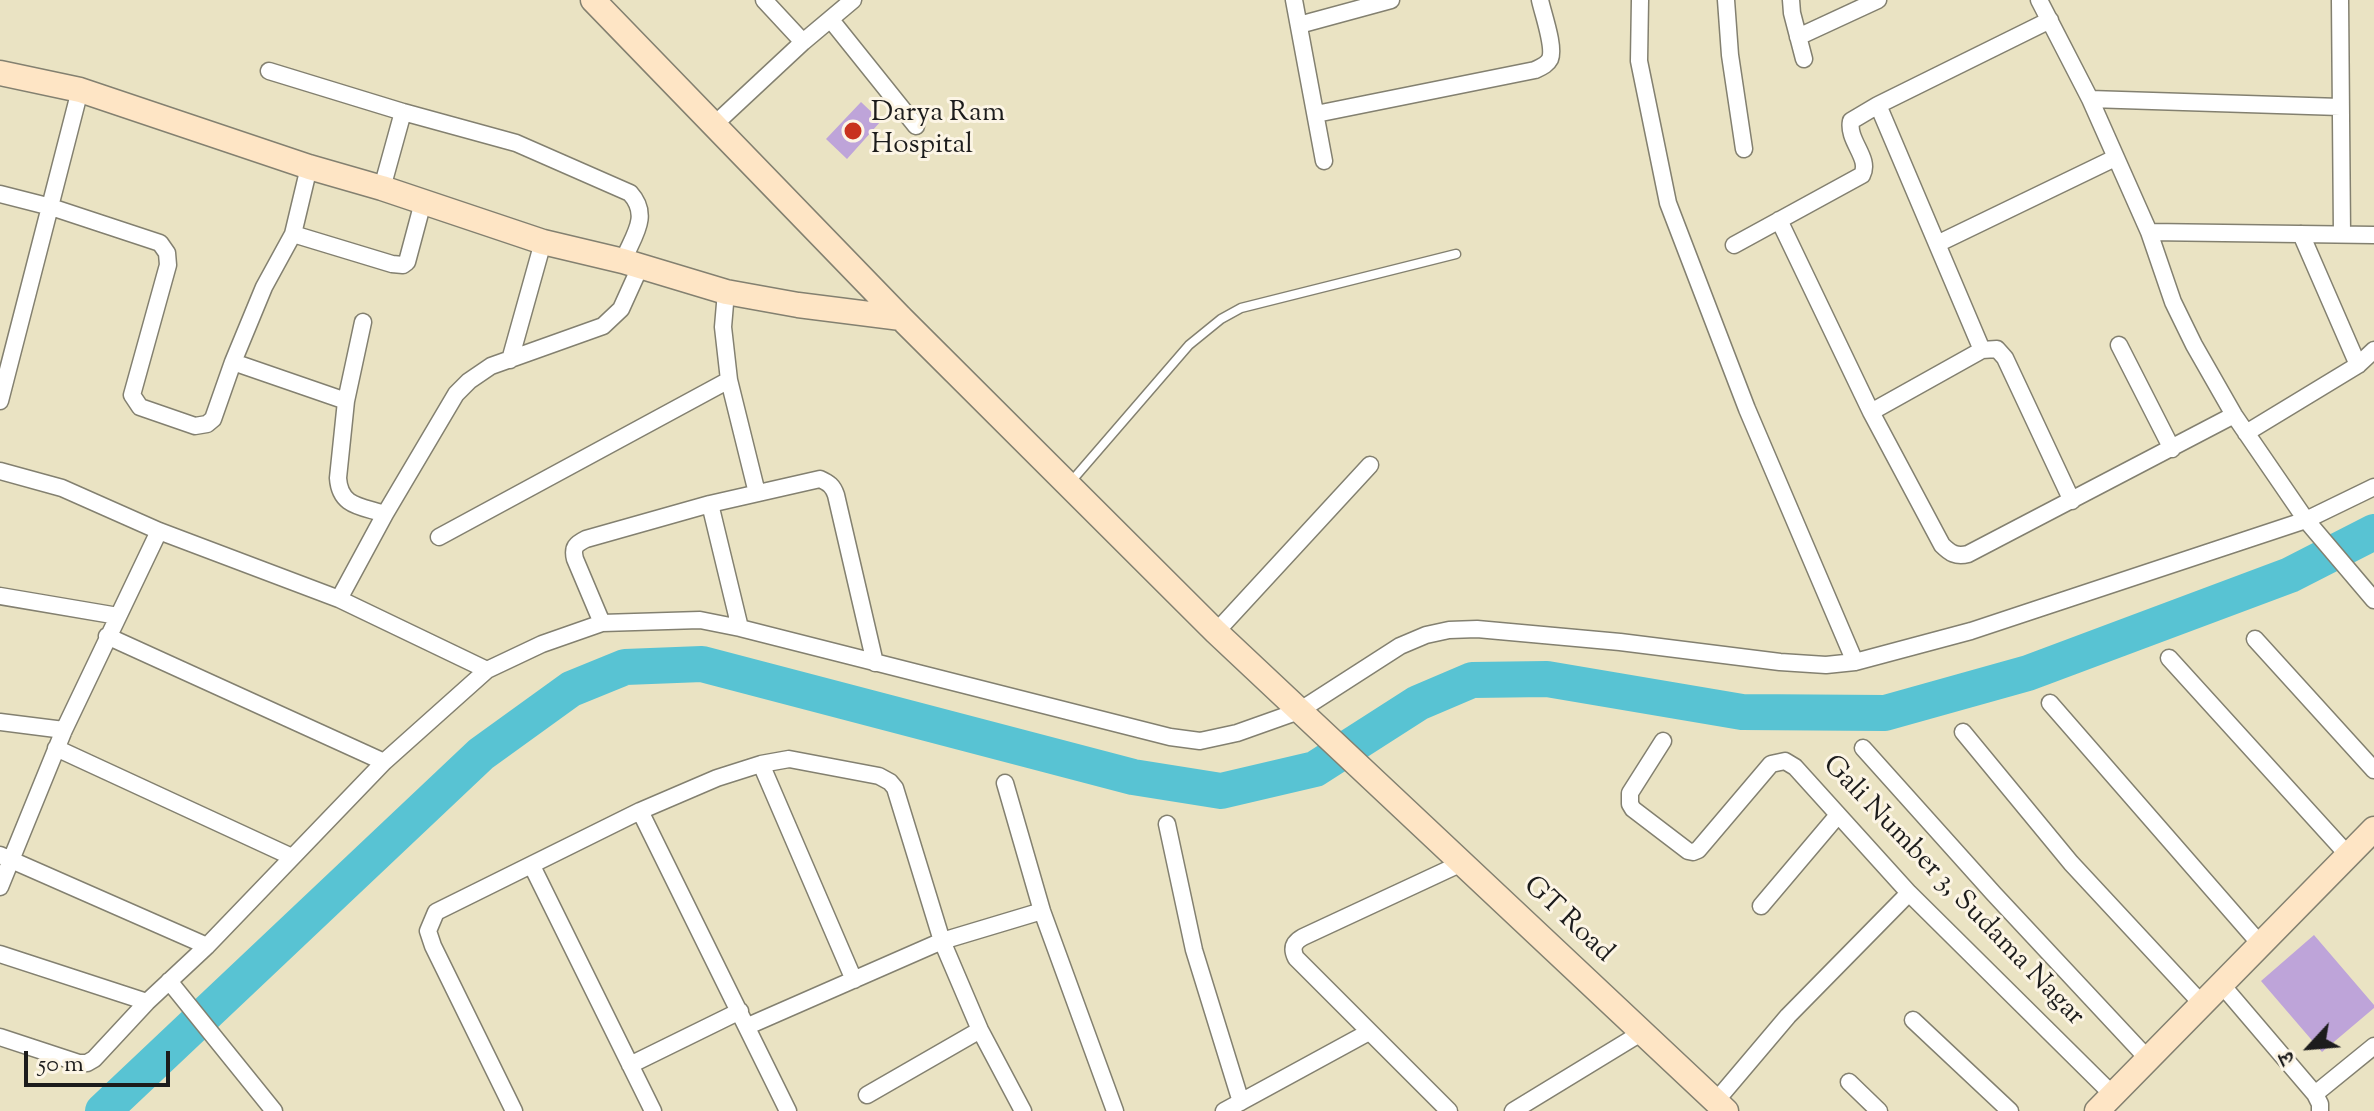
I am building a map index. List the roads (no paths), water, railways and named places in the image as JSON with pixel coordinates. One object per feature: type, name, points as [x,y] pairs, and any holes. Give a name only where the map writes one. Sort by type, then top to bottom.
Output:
[{"type":"main road","name":"GT Road","points":[[593,0],[901,318],[1216,632],[1721,1106]]},
{"type":"main road","points":[[0,73],[80,90],[543,242],[726,292],[901,318]]},
{"type":"main road","points":[[2105,1103],[2374,829]]},
{"type":"street","points":[[764,0],[803,42]]},
{"type":"street","points":[[715,124],[853,0]]},
{"type":"street","points":[[1294,0],[1324,161]]},
{"type":"street","points":[[1299,25],[1391,0]]},
{"type":"street","points":[[1316,114],[1535,70],[1545,65],[1552,49],[1540,0]]},
{"type":"street","points":[[1640,0],[1639,61],[1668,203],[1747,409],[1855,662]]},
{"type":"street","points":[[1726,0],[1730,55],[1744,149]]},
{"type":"street","points":[[1791,0],[1804,59]]},
{"type":"street","points":[[1798,37],[1878,0]]},
{"type":"street","points":[[2039,0],[2090,99],[2149,232],[2173,302],[2234,415],[2306,520],[2374,600]]},
{"type":"street","points":[[2340,0],[2342,233]]},
{"type":"street","points":[[831,20],[916,126]]},
{"type":"street","points":[[1734,245],[1862,175],[1865,164],[1850,133],[1851,121],[2050,20]]},
{"type":"street","points":[[269,71],[516,143],[630,193],[642,212],[621,309],[603,326],[483,370],[456,394],[339,599]]},
{"type":"street","points":[[0,401],[80,90]]},
{"type":"street","points":[[2090,99],[2340,107]]},
{"type":"street","points":[[1878,105],[1982,350]]},
{"type":"street","points":[[382,188],[403,112]]},
{"type":"street","points":[[1937,244],[2115,158]]},
{"type":"street","points":[[0,194],[51,207],[160,243],[167,253],[168,265],[132,395],[137,405],[195,426],[207,424],[213,419],[264,287],[293,234],[309,167]]},
{"type":"street","points":[[293,234],[403,265],[407,262],[423,202]]},
{"type":"street","points":[[1779,220],[1871,412],[1942,545],[1951,554],[1968,554],[2234,415]]},
{"type":"street","points":[[2149,232],[2374,235]]},
{"type":"street","points":[[2301,234],[2358,365]]},
{"type":"street","points":[[510,360],[543,242]]},
{"type":"street","points":[[726,292],[723,327],[729,380],[757,493]]},
{"type":"street","points":[[363,322],[346,401],[339,489],[342,498],[385,514]]},
{"type":"street","points":[[2119,345],[2172,449]]},
{"type":"street","points":[[1871,412],[1982,350],[1997,349],[2005,358],[2072,501]]},
{"type":"street","points":[[2246,433],[2358,365],[2374,350]]},
{"type":"street","points":[[233,362],[346,401]]},
{"type":"street","points":[[439,537],[729,380]]},
{"type":"street","points":[[1216,632],[1370,465]]},
{"type":"street","points":[[0,471],[62,488],[159,531],[339,599],[487,670]]},
{"type":"street","points":[[602,623],[575,559],[573,551],[576,544],[710,504],[820,479],[833,487],[875,663]]},
{"type":"street","points":[[0,1037],[79,1063],[87,1063],[103,1052],[147,1002],[207,946],[384,762],[487,670],[542,644],[602,623],[700,620],[1170,737],[1200,741],[1307,717],[1400,646],[1449,630],[1477,629],[1620,642],[1780,662],[1826,665],[1855,662],[1971,631],[2306,520],[2374,487]]},
{"type":"street","points":[[710,504],[740,628]]},
{"type":"street","points":[[0,887],[5,857],[159,531]]},
{"type":"street","points":[[0,596],[118,616]]},
{"type":"street","points":[[107,636],[384,762]]},
{"type":"street","points":[[2255,639],[2374,770]]},
{"type":"street","points":[[2169,658],[2348,855]]},
{"type":"street","points":[[2050,703],[2261,945]]},
{"type":"street","points":[[0,722],[64,730]]},
{"type":"street","points":[[1963,732],[2071,863],[2203,1005]]},
{"type":"street","name":"Gali Number 3, Sudama Nagar","points":[[1663,741],[1630,793],[1630,804],[1688,851],[1698,850],[1771,764],[1785,761],[1795,767],[2105,1103]]},
{"type":"street","points":[[56,748],[292,857]]},
{"type":"street","points":[[1863,748],[2149,1060]]},
{"type":"street","points":[[514,1111],[433,946],[428,931],[436,912],[640,811],[717,778],[789,759],[879,776],[895,788],[942,941],[980,1030],[1023,1111]]},
{"type":"street","points":[[761,764],[854,980]]},
{"type":"street","points":[[1005,783],[1042,911],[1115,1111]]},
{"type":"street","points":[[640,811],[788,1111]]},
{"type":"street","points":[[1761,906],[1838,815]]},
{"type":"street","points":[[1167,824],[1194,950],[1241,1102]]},
{"type":"street","points":[[5,857],[207,946]]},
{"type":"street","points":[[1449,1111],[1292,952],[1294,944],[1303,937],[1462,863]]},
{"type":"street","points":[[532,866],[653,1111]]},
{"type":"street","points":[[1721,1106],[1788,1016],[1909,893]]},
{"type":"street","points":[[748,1026],[942,941],[1042,911]]},
{"type":"street","points":[[0,954],[147,1002]]},
{"type":"street","points":[[169,981],[274,1111]]},
{"type":"street","points":[[2222,985],[2315,1094],[2320,1111]]},
{"type":"street","points":[[630,1065],[740,1011]]},
{"type":"street","points":[[1913,1020],[2010,1111]]},
{"type":"street","points":[[867,1095],[980,1030]]},
{"type":"street","points":[[1224,1111],[1369,1032]]},
{"type":"street","points":[[1513,1111],[1641,1033]]},
{"type":"street","points":[[2315,1094],[2374,1046]]},
{"type":"street","points":[[1849,1082],[1879,1111]]},
{"type":"lane","points":[[1068,485],[1189,345],[1221,319],[1241,308],[1456,254]]},
{"type":"waterway","points":[[103,1111],[481,754],[571,689],[625,667],[702,664],[1133,777],[1221,791],[1315,769],[1418,703],[1472,680],[1547,679],[1742,712],[1885,713],[2028,673],[2290,575],[2374,532]]},
{"type":"place","name":"Darya Ram Hospital","points":[[853,131]]}]
